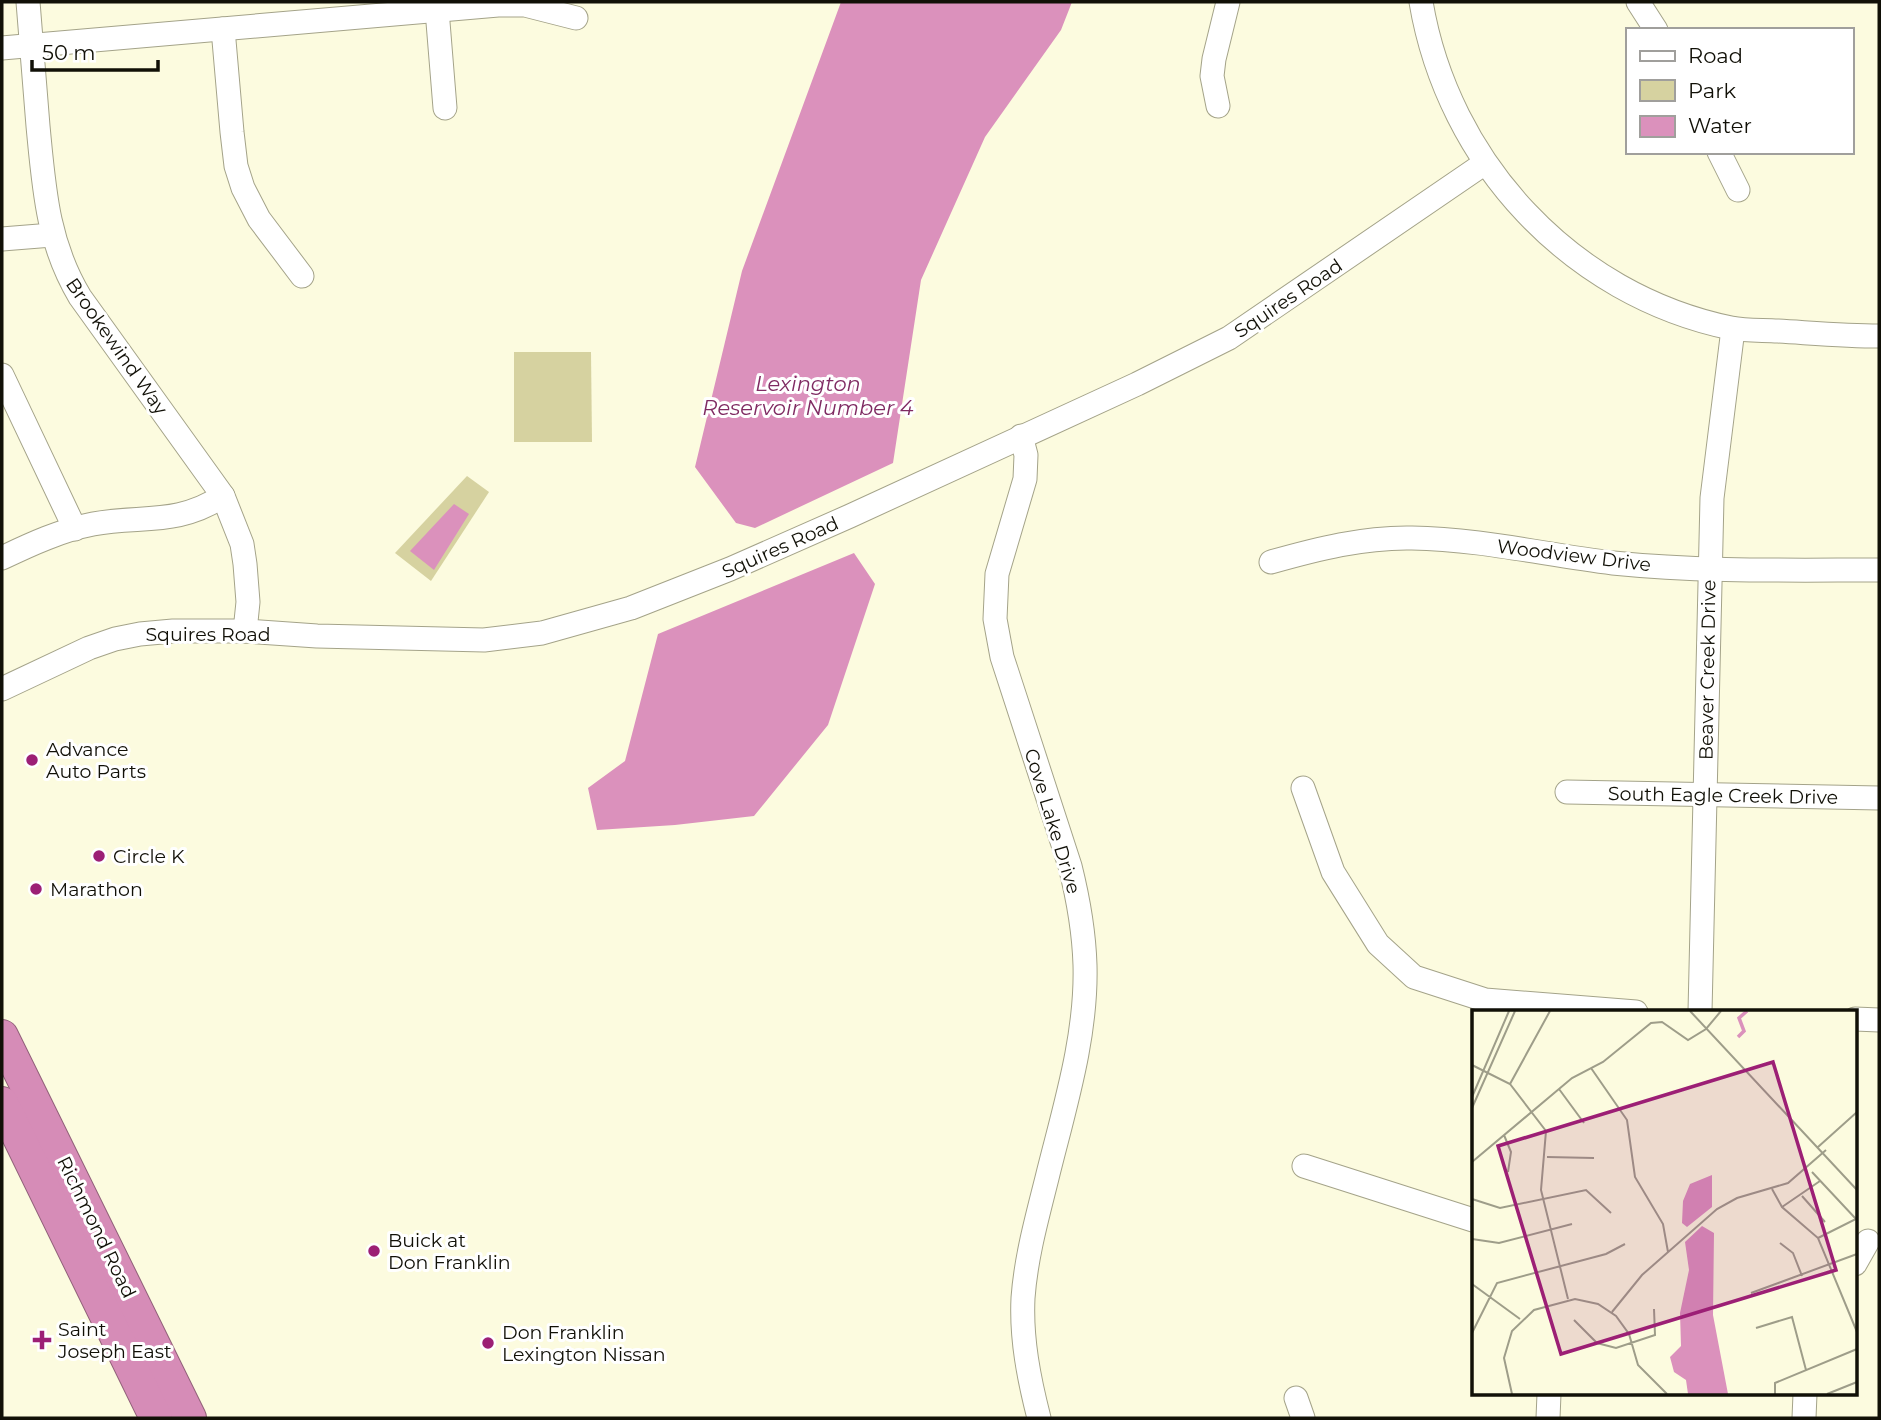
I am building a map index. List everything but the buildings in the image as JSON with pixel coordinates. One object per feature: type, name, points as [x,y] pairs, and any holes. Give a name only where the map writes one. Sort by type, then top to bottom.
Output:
[{"type":"highway","name":"Richmond Road","points":[[2,1036],[190,1418]]},
{"type":"highway","name":"Richmond Road","points":[[2,1103],[156,1418]]},
{"type":"street","name":"Brookewind Way","points":[[28,2],[43,177],[52,235],[62,265],[80,297],[223,496],[242,544],[246,565],[248,602],[245,631]]},
{"type":"street","points":[[1218,106],[1212,76],[1228,2]]},
{"type":"street","points":[[1421,2],[1444,85],[1466,133],[1485,163],[1533,221],[1559,246],[1586,266],[1653,303],[1691,318],[1733,328],[1879,336]]},
{"type":"street","points":[[1638,2],[1655,28]]},
{"type":"street","points":[[2,48],[438,10],[525,5],[576,18]]},
{"type":"street","points":[[438,10],[445,108]]},
{"type":"street","points":[[223,29],[236,166],[243,188],[259,219],[302,275]]},
{"type":"street","points":[[1720,154],[1738,190]]},
{"type":"street","name":"Squires Road","points":[[2,689],[89,648],[115,639],[173,631],[484,640],[542,633],[631,608],[730,569],[850,516],[1137,384],[1229,338],[1485,163]]},
{"type":"street","points":[[2,239],[52,235]]},
{"type":"street","name":"Beaver Creek Drive","points":[[1700,1010],[1712,498],[1733,328]]},
{"type":"street","points":[[2,375],[75,529]]},
{"type":"street","name":"Cove Lake Drive","points":[[1021,436],[1026,455],[1025,479],[998,574],[995,619],[1002,657],[1070,866],[1077,895],[1085,964],[1079,1040],[1030,1245],[1023,1297],[1024,1335],[1039,1418]]},
{"type":"street","points":[[2,558],[75,529],[113,522],[179,517],[206,507],[223,496]]},
{"type":"street","name":"Woodview Drive","points":[[1271,562],[1346,544],[1411,538],[1466,541],[1614,563],[1709,570],[1879,570]]},
{"type":"street","points":[[1303,788],[1332,872],[1378,944],[1414,976],[1485,1000],[1611,1010]]},
{"type":"street","name":"South Eagle Creek Drive","points":[[1567,792],[1879,798]]},
{"type":"street","points":[[1856,1019],[1879,1020]]},
{"type":"street","points":[[1304,1166],[1472,1220]]},
{"type":"street","points":[[1856,1262],[1868,1241]]},
{"type":"street","points":[[1548,1418],[1549,1396]]},
{"type":"street","points":[[1804,1418],[1805,1396]]},
{"type":"green space","points":[[514,352],[591,352],[592,442],[514,442]]},
{"type":"green space","points":[[467,476],[489,492],[431,581],[395,553]]},
{"type":"water","name":"Lexington Reservoir Number 4","points":[[841,2],[1072,2],[1061,30],[985,137],[921,280],[893,463],[755,528],[736,523],[695,467],[742,271]]},
{"type":"water","points":[[454,504],[469,514],[434,570],[410,551]]},
{"type":"water","points":[[854,553],[875,584],[828,725],[754,816],[597,830],[588,788],[625,761],[658,634]]},
{"type":"place","name":"Advance Auto Parts","points":[[32,760]]},
{"type":"place","name":"Circle K","points":[[99,856]]},
{"type":"place","name":"Marathon","points":[[36,889]]},
{"type":"place","name":"Buick at Don Franklin","points":[[374,1251]]},
{"type":"place","name":"Saint Joseph East","points":[[42,1340]]},
{"type":"place","name":"Don Franklin Lexington Nissan","points":[[488,1343]]}]
